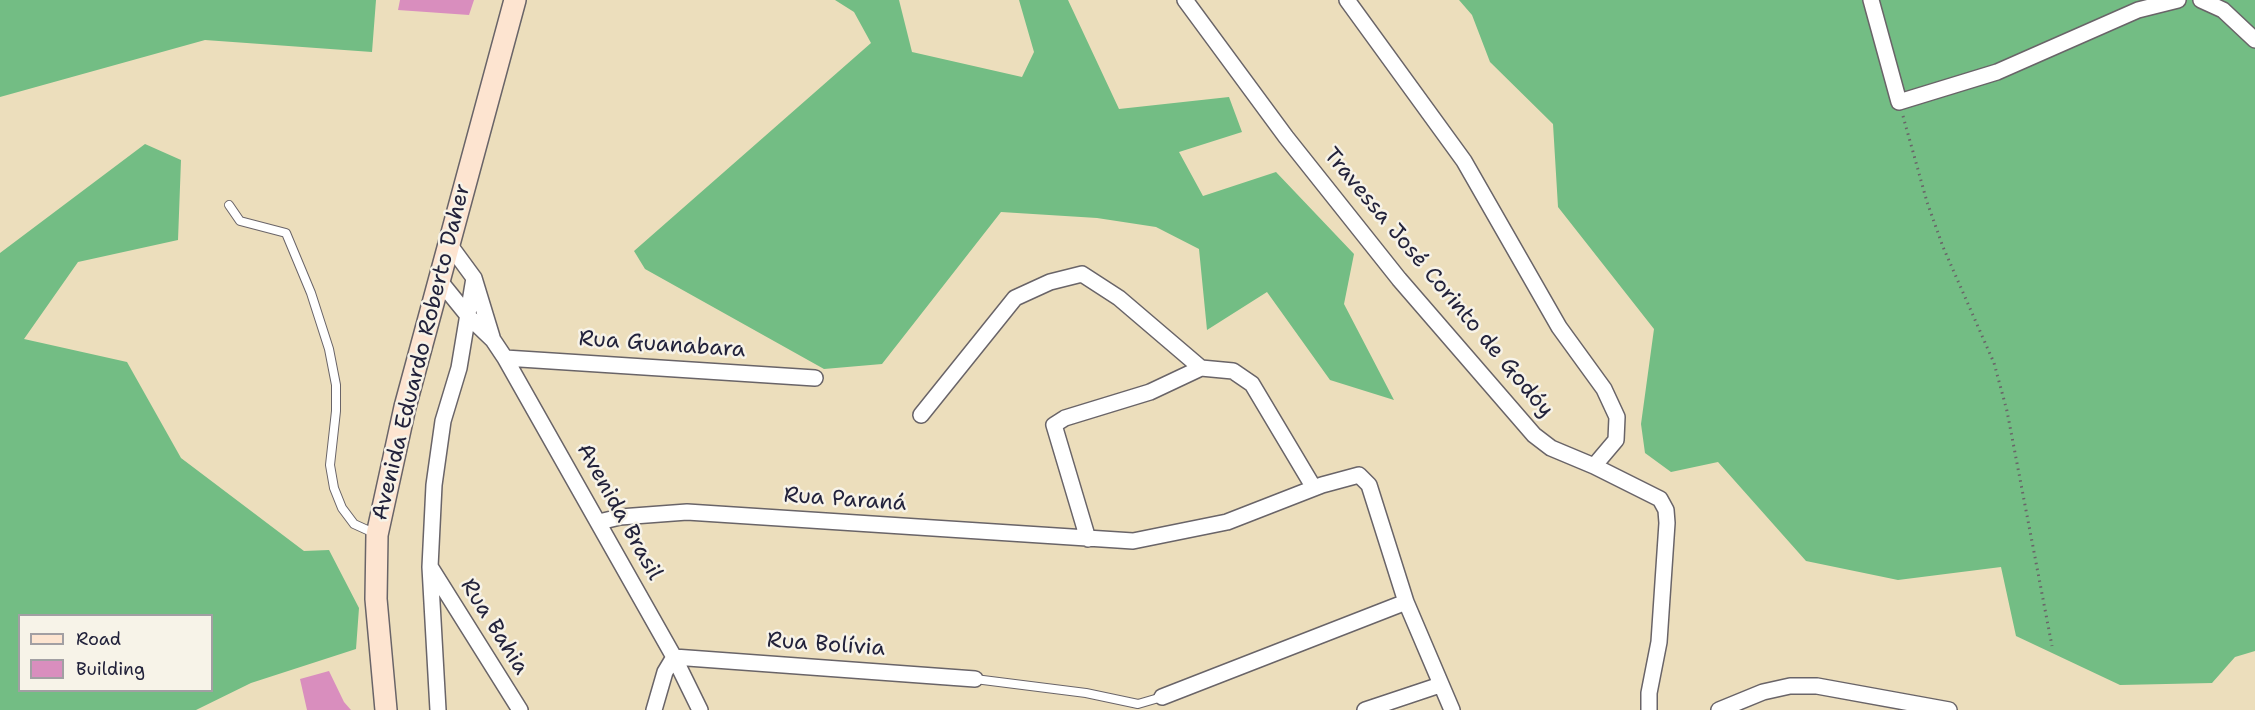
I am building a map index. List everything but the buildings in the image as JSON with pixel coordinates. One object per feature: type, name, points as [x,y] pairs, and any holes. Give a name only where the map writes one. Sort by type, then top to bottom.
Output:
[{"type":"main road","name":"Avenida Eduardo Roberto Daher","points":[[386,710],[376,599],[377,535],[388,477],[465,176],[515,0]]},
{"type":"street","name":"Travessa José Corinto de Godóy","points":[[1185,0],[1287,137],[1398,279],[1534,435],[1551,448],[1594,466],[1660,500],[1666,510],[1659,642],[1649,693],[1649,710]]},
{"type":"street","points":[[1347,0],[1464,161],[1559,327],[1604,389],[1617,417],[1616,440],[1594,466]]},
{"type":"street","points":[[1871,0],[1899,102],[1996,72],[2138,10],[2178,0]]},
{"type":"street","points":[[2201,0],[2223,10],[2255,40]]},
{"type":"street","name":"Avenida Brasil","points":[[449,244],[474,278],[493,340]]},
{"type":"street","points":[[921,415],[1015,298],[1050,282],[1082,273],[1119,298],[1201,368]]},
{"type":"street","points":[[438,710],[430,567],[434,485],[443,421],[459,368],[474,278]]},
{"type":"street","name":"Avenida Brasil","points":[[439,280],[469,317],[493,340],[506,358],[674,657],[700,710]]},
{"type":"street","name":"Rua Guanabara","points":[[506,358],[815,378]]},
{"type":"street","points":[[1088,539],[1054,433],[1054,425],[1065,418],[1150,392],[1201,368],[1233,371],[1252,384],[1314,488]]},
{"type":"street","name":"Rua Paraná","points":[[599,522],[620,517],[687,512],[1133,541],[1227,522],[1352,475],[1364,478],[1369,485],[1406,602]]},
{"type":"street","name":"Rua Bahia","points":[[430,567],[520,710]]},
{"type":"street","points":[[1162,697],[1406,602],[1452,710]]},
{"type":"street","points":[[654,710],[665,672],[674,657]]},
{"type":"street","name":"Rua Bolívia","points":[[674,657],[975,679]]},
{"type":"street","points":[[1365,710],[1440,685]]},
{"type":"street","points":[[1719,710],[1763,692],[1790,686],[1817,686],[1949,710]]},
{"type":"lane","points":[[230,205],[240,221],[286,233],[311,293],[334,376],[336,411],[330,465],[334,488],[342,508],[354,524],[377,535]]},
{"type":"lane","points":[[975,679],[1086,693],[1138,704],[1162,697]]},
{"type":"path","points":[[1899,102],[1935,225],[1994,363],[2007,411],[2052,646]]},
{"type":"green space","points":[[0,0],[376,0],[372,52],[205,40],[0,97]]},
{"type":"green space","points":[[835,0],[899,0],[912,52],[1022,77],[1034,52],[1019,0],[1068,0],[1119,109],[1229,97],[1242,132],[1179,152],[1203,196],[1276,172],[1354,254],[1344,304],[1394,400],[1330,380],[1267,292],[1207,330],[1199,249],[1156,227],[1097,218],[1001,212],[882,364],[824,369],[645,269],[634,251],[871,43],[854,12]]},
{"type":"green space","points":[[1459,0],[2255,0],[2255,651],[2235,657],[2212,683],[2120,685],[2016,636],[2001,567],[1898,580],[1806,561],[1718,462],[1671,472],[1645,453],[1641,424],[1654,329],[1558,207],[1553,124],[1490,62],[1472,15]]},
{"type":"green space","points":[[145,144],[181,160],[178,240],[78,262],[24,339],[127,362],[181,458],[304,551],[329,550],[359,608],[356,649],[251,683],[196,710],[0,710],[0,253]]}]
